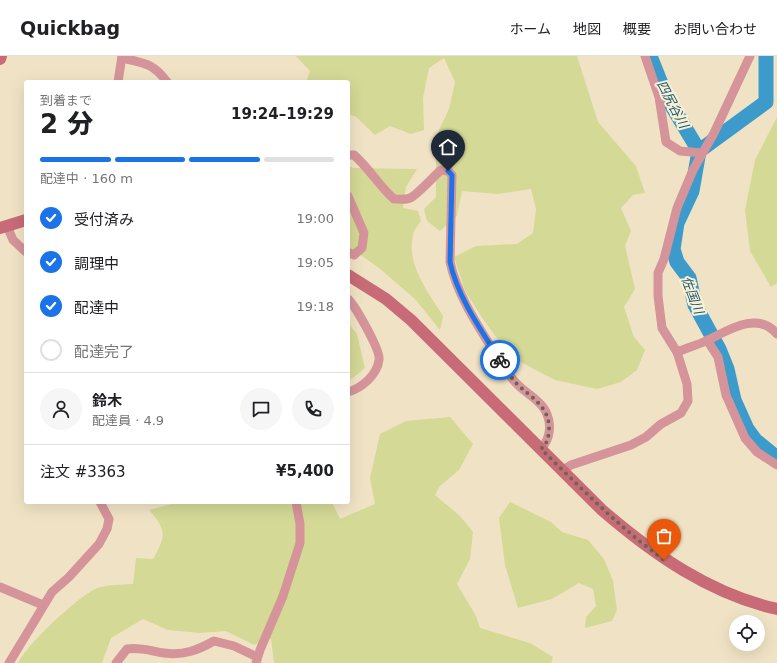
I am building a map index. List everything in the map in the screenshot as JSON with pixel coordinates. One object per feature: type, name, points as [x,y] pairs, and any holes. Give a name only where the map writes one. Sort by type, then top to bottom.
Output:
[{"type":"street","points":[[645,56],[659,97],[666,142],[680,151],[702,153]]},
{"type":"street","points":[[563,470],[571,465],[631,445],[646,437],[661,424],[680,413],[688,401],[687,384],[677,352],[662,328],[658,296],[658,273],[669,242],[677,208],[702,153],[714,133],[750,56]]},
{"type":"street","points":[[118,80],[122,57],[148,64],[156,69],[165,80]]},
{"type":"street","points":[[350,156],[354,156],[363,163],[382,189],[394,199],[408,199],[415,195],[441,170],[448,171],[452,175],[450,262],[452,273],[457,287],[480,329],[509,374],[544,408],[549,423],[549,436],[548,442],[541,449]]},
{"type":"street","points":[[350,201],[364,233],[362,248],[354,255],[350,253]]},
{"type":"street","points":[[24,221],[3,227],[13,240],[24,250]]},
{"type":"street","points":[[350,276],[386,299],[411,320],[602,510],[635,539],[664,560],[693,576],[733,595],[777,609]]},
{"type":"street","points":[[350,302],[365,324],[380,358],[377,371],[363,384],[350,391]]},
{"type":"street","points":[[677,352],[744,323],[762,325],[773,329],[777,334]]},
{"type":"street","points":[[707,340],[718,357],[726,395],[745,438],[757,452],[777,465]]},
{"type":"street","points":[[9,663],[52,592],[70,577],[99,544],[107,530],[108,520],[101,504]]},
{"type":"street","points":[[116,663],[127,649],[134,648],[165,653],[184,653],[194,651],[214,641],[234,646],[257,660],[283,596],[300,543],[300,524],[296,504]]},
{"type":"street","points":[[0,587],[43,605]]},
{"type":"green space","points":[[296,56],[577,56],[598,122],[636,166],[645,193],[633,195],[621,208],[631,231],[625,246],[635,289],[624,307],[634,337],[645,350],[637,370],[621,382],[597,389],[555,380],[511,357],[483,319],[465,291],[454,257],[476,246],[517,244],[533,233],[536,209],[531,189],[498,194],[462,191],[457,216],[440,231],[427,221],[424,209],[436,197],[436,159],[439,130],[449,109],[455,82],[444,58],[429,68],[423,98],[424,130],[411,134],[390,126],[375,135],[356,117],[350,115],[350,80],[307,80],[310,71]]},
{"type":"green space","points":[[777,117],[777,283],[771,287],[750,251],[745,210],[755,160]]},
{"type":"green space","points":[[350,166],[353,168],[417,169],[406,187],[403,208],[418,211],[421,221],[415,229],[413,235],[413,257],[415,267],[425,287],[443,316],[440,330],[415,299],[379,268],[350,247]]},
{"type":"green space","points":[[350,325],[357,334],[365,368],[350,380]]},
{"type":"green space","points":[[450,417],[473,444],[459,470],[440,486],[435,495],[460,516],[473,532],[470,559],[457,584],[476,616],[480,628],[530,643],[553,657],[551,663],[274,663],[271,639],[254,645],[226,631],[200,633],[168,630],[143,619],[111,638],[102,663],[18,663],[41,634],[85,595],[97,588],[113,585],[133,584],[136,558],[153,559],[162,539],[162,528],[149,510],[172,504],[333,504],[340,519],[375,504],[370,478],[380,434],[406,421]]},
{"type":"green space","points":[[510,502],[551,522],[562,532],[588,540],[604,559],[613,581],[617,610],[612,621],[585,628],[586,617],[596,606],[593,589],[579,583],[552,599],[518,608],[505,565],[499,518]]},
{"type":"waterway","name":"四尻谷川","points":[[650,56],[666,96],[699,151]]},
{"type":"waterway","name":"佐国川","points":[[766,56],[766,102],[699,151],[692,191],[677,223],[673,249],[677,262],[689,278],[695,305],[719,349],[727,369],[734,400],[747,429],[755,440],[777,458]]},
{"type":"way so far","points":[[500,360],[516,383],[544,408],[549,423],[549,432],[548,442],[541,449],[602,510],[635,539],[664,560]]},
{"type":"route","points":[[448,171],[452,175],[450,262],[452,273],[457,287],[472,315],[500,360]]}]
